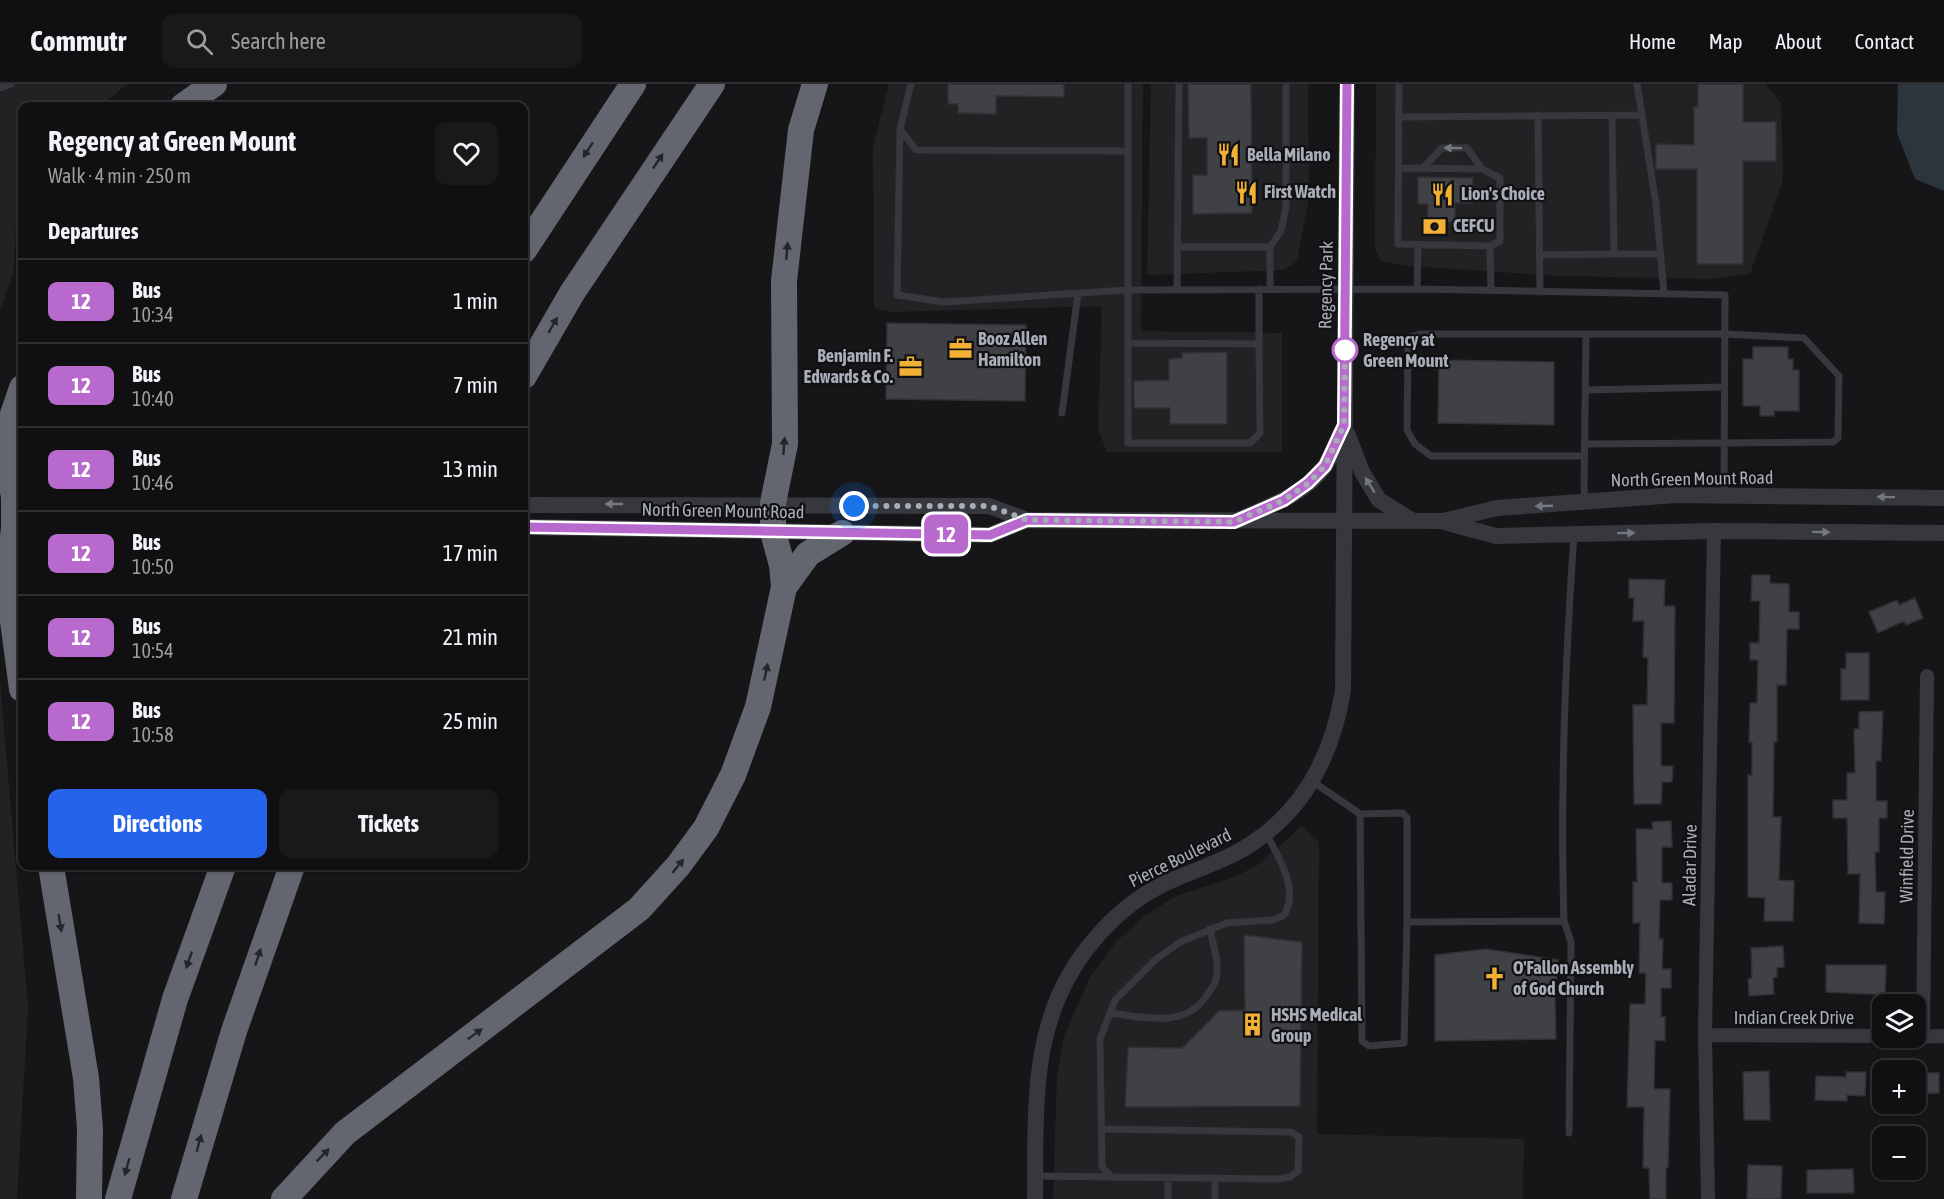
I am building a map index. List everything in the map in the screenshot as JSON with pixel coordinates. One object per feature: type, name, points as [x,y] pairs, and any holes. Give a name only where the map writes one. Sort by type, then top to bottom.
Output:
[{"type":"highway","points":[[189,102],[214,84]]},
{"type":"highway","points":[[528,244],[633,84]]},
{"type":"highway","points":[[528,369],[572,293],[712,84]]},
{"type":"highway","points":[[284,1199],[345,1133],[639,909],[678,866],[706,828],[733,775],[758,707],[784,586],[782,565],[773,532],[773,504],[785,444],[784,281],[790,207],[801,130],[815,84]]},
{"type":"highway","points":[[18,400],[4,443],[12,497],[8,583],[18,659]]},
{"type":"highway","points":[[784,586],[808,554],[842,533]]},
{"type":"highway","points":[[52,870],[86,1078],[90,1129],[89,1199]]},
{"type":"highway","points":[[118,1199],[175,999],[222,870]]},
{"type":"highway","points":[[184,1199],[234,1031],[291,870]]},
{"type":"street","name":"Regency Park","points":[[1343,522],[1347,84]]},
{"type":"street","points":[[1234,522],[1284,500],[1308,483],[1325,466],[1344,425]]},
{"type":"street","points":[[1344,425],[1362,472],[1379,500],[1414,522]]},
{"type":"street","name":"North Green Mount Road","points":[[528,505],[989,506],[1027,520],[1414,522],[1443,521],[1497,508],[1585,503],[1633,497],[1944,498]]},
{"type":"street","name":"North Green Mount Road","points":[[528,527],[990,535],[1027,520]]},
{"type":"street","name":"North Green Mount Road","points":[[1443,521],[1496,536],[1714,531],[1944,533]]},
{"type":"street","name":"Pierce Boulevard","points":[[1035,1199],[1037,1084],[1048,1021],[1059,995],[1085,952],[1118,916],[1144,894],[1222,861],[1278,824],[1323,764],[1337,726],[1343,690],[1343,522]]},
{"type":"street","name":"Aladar Drive","points":[[1708,1199],[1705,1035],[1714,531]]},
{"type":"street","name":"Winfield Drive","points":[[1920,994],[1927,676]]},
{"type":"street","name":"Indian Creek Drive","points":[[1705,1035],[1872,1036]]},
{"type":"street","points":[[1926,1037],[1944,1036]]},
{"type":"lane","points":[[0,88],[11,84]]},
{"type":"lane","points":[[911,84],[900,129],[897,295],[944,302],[1127,290],[1417,289],[1725,295],[1724,496]]},
{"type":"lane","points":[[1128,84],[1128,443],[1250,443],[1260,433],[1259,289]]},
{"type":"lane","points":[[1177,290],[1179,84]]},
{"type":"lane","points":[[1270,289],[1270,247],[1281,231],[1286,207],[1286,84]]},
{"type":"lane","points":[[1399,84],[1398,244],[1491,246],[1500,241],[1500,178],[1482,169],[1399,168]]},
{"type":"lane","points":[[1637,84],[1664,294]]},
{"type":"lane","points":[[1612,115],[1614,254]]},
{"type":"lane","points":[[1400,117],[1642,115]]},
{"type":"lane","points":[[1538,116],[1540,292]]},
{"type":"lane","points":[[900,129],[916,150],[1128,152]]},
{"type":"lane","points":[[1423,168],[1442,148],[1467,148],[1482,169]]},
{"type":"lane","points":[[1417,289],[1418,245]]},
{"type":"lane","points":[[1491,246],[1491,290]]},
{"type":"lane","points":[[1177,247],[1270,247]]},
{"type":"lane","points":[[1540,255],[1660,254]]},
{"type":"lane","points":[[1062,413],[1078,294]]},
{"type":"lane","points":[[1585,444],[1833,442],[1838,438],[1839,376],[1804,338],[1724,334],[1421,334],[1410,337],[1407,430],[1416,444],[1431,456],[1585,456]]},
{"type":"lane","points":[[1585,503],[1586,334]]},
{"type":"lane","points":[[1128,343],[1259,344]]},
{"type":"lane","points":[[1586,390],[1724,387]]},
{"type":"lane","points":[[1569,1132],[1571,942],[1564,921],[1562,851],[1565,674],[1574,535]]},
{"type":"lane","points":[[1312,781],[1360,814],[1402,813],[1407,818],[1404,1043],[1369,1046],[1362,1041],[1360,814]]},
{"type":"lane","points":[[1112,1177],[1102,1167],[1100,1039],[1115,1000],[1155,960],[1180,942],[1227,923],[1273,920],[1284,915],[1288,909],[1289,888],[1286,875],[1266,833]]},
{"type":"lane","points":[[1407,922],[1564,921]]},
{"type":"lane","points":[[1110,1013],[1163,1019],[1184,1017],[1200,1007],[1216,981],[1217,962],[1210,929]]},
{"type":"lane","points":[[1035,1176],[1290,1177],[1298,1171],[1299,1137],[1291,1132],[1102,1129]]},
{"type":"lane","points":[[1168,1178],[1168,1199]]},
{"type":"lane","points":[[1215,1178],[1215,1199]]},
{"type":"shaded area","points":[[0,84],[127,84],[106,102],[18,102],[14,270],[0,311]]},
{"type":"shaded area","points":[[889,84],[1143,84],[1141,331],[1282,333],[1282,452],[1107,452],[1098,429],[1102,306],[891,312],[874,308],[873,147]]},
{"type":"shaded area","points":[[1151,84],[1308,84],[1309,197],[1297,261],[1284,270],[1147,275]]},
{"type":"shaded area","points":[[1376,84],[1765,84],[1781,103],[1783,180],[1750,274],[1710,279],[1560,276],[1408,266],[1381,261],[1375,250]]},
{"type":"shaded area","points":[[1898,84],[1944,84],[1944,191],[1915,179],[1897,133]]},
{"type":"shaded area","points":[[0,682],[28,1007],[17,1199],[0,1199]]},
{"type":"shaded area","points":[[1302,826],[1319,842],[1317,1134],[1524,1139],[1523,1199],[1053,1199],[1057,1076],[1064,1036],[1091,975],[1116,942],[1143,917],[1176,896],[1229,879],[1255,867]]},
{"type":"building","points":[[948,84],[1064,84],[1064,97],[996,96],[996,114],[958,113],[958,104],[948,104]]},
{"type":"building","name":"Bella Milano","points":[[1188,84],[1251,84],[1252,213],[1193,214],[1193,175],[1207,175],[1207,138],[1189,138]]},
{"type":"building","points":[[1698,84],[1743,84],[1743,122],[1776,122],[1776,161],[1743,161],[1743,264],[1697,264],[1697,169],[1656,169],[1656,144],[1694,145],[1694,107],[1698,107]]},
{"type":"building","points":[[1418,177],[1473,178],[1472,203],[1455,203],[1455,222],[1427,222],[1428,204],[1418,204]]},
{"type":"building","points":[[887,323],[1026,325],[1025,401],[886,399]]},
{"type":"building","points":[[1753,347],[1788,347],[1788,359],[1793,359],[1793,370],[1799,370],[1799,411],[1774,411],[1774,416],[1760,416],[1760,406],[1743,406],[1743,359],[1753,359]]},
{"type":"building","points":[[1227,352],[1227,424],[1170,424],[1170,408],[1134,408],[1134,381],[1169,380],[1169,359],[1182,358],[1182,353]]},
{"type":"building","points":[[1439,360],[1554,362],[1554,425],[1438,423]]},
{"type":"building","points":[[1752,575],[1770,575],[1770,583],[1789,584],[1789,612],[1799,612],[1799,629],[1787,629],[1786,685],[1777,685],[1777,742],[1774,742],[1773,817],[1781,817],[1779,880],[1794,881],[1793,921],[1764,921],[1765,898],[1748,897],[1748,775],[1752,775],[1752,742],[1749,742],[1750,703],[1757,703],[1758,660],[1750,660],[1750,643],[1759,643],[1760,601],[1751,601]]},
{"type":"building","points":[[1629,579],[1665,580],[1664,606],[1675,606],[1674,723],[1661,723],[1661,766],[1673,766],[1672,782],[1662,782],[1661,804],[1634,804],[1633,705],[1647,705],[1648,658],[1643,657],[1644,621],[1633,621],[1634,598],[1629,598]]},
{"type":"building","points":[[1915,598],[1923,618],[1906,625],[1904,621],[1878,633],[1869,612],[1897,600],[1899,605]]},
{"type":"building","points":[[1846,653],[1869,653],[1869,700],[1841,700],[1841,669],[1846,669]]},
{"type":"building","points":[[1883,711],[1881,761],[1876,761],[1876,801],[1887,801],[1887,818],[1879,818],[1879,852],[1875,852],[1876,892],[1885,892],[1884,924],[1859,923],[1860,874],[1848,874],[1847,818],[1833,818],[1833,800],[1847,800],[1847,773],[1855,773],[1854,729],[1859,729],[1859,712]]},
{"type":"building","points":[[1671,821],[1672,847],[1662,847],[1662,883],[1672,883],[1672,900],[1660,900],[1659,939],[1663,939],[1662,969],[1671,969],[1671,988],[1661,988],[1661,1017],[1665,1017],[1665,1041],[1655,1040],[1654,1089],[1670,1089],[1668,1168],[1666,1168],[1666,1199],[1650,1199],[1649,1168],[1643,1168],[1644,1107],[1627,1107],[1630,1004],[1645,1004],[1646,973],[1639,973],[1640,923],[1633,923],[1633,882],[1637,882],[1636,829],[1653,829],[1652,822]]},
{"type":"building","name":"HSHS Medical Group","points":[[1244,935],[1302,942],[1300,1106],[1125,1107],[1128,1047],[1182,1048],[1219,1011],[1245,1010]]},
{"type":"building","points":[[1783,946],[1784,967],[1777,968],[1777,977],[1773,978],[1774,994],[1749,996],[1748,979],[1752,978],[1751,948]]},
{"type":"building","name":"O'Fallon Assembly of God Church","points":[[1486,949],[1558,960],[1555,997],[1556,1039],[1435,1041],[1435,955]]},
{"type":"building","points":[[1826,965],[1886,965],[1885,994],[1826,992]]},
{"type":"building","points":[[1769,1071],[1770,1120],[1744,1120],[1743,1072]]},
{"type":"building","points":[[1846,1072],[1866,1072],[1865,1096],[1847,1095],[1847,1101],[1815,1100],[1816,1076],[1846,1077]]},
{"type":"building","points":[[1926,1073],[1939,1073],[1939,1093],[1926,1094]]},
{"type":"building","points":[[1748,1165],[1782,1166],[1781,1199],[1747,1199]]},
{"type":"building","points":[[1853,1169],[1854,1193],[1807,1193],[1807,1170]]},
{"type":"bus line","name":"12","points":[[528,527],[990,535],[1027,520],[1234,522],[1284,500],[1306,485],[1325,466],[1344,425],[1347,84]]},
{"type":"place","name":"Bella Milano","points":[[1229,155]]},
{"type":"place","name":"First Watch","points":[[1246,192]]},
{"type":"place","name":"Lion's Choice","points":[[1443,194]]},
{"type":"place","name":"CEFCU","points":[[1435,226]]},
{"type":"place","name":"Booz Allen Hamilton","points":[[960,349]]},
{"type":"place","name":"Regency at Green Mount","points":[[1345,350]]},
{"type":"place","name":"Benjamin F. Edwards & Co.","points":[[911,366]]},
{"type":"place","name":"O'Fallon Assembly of God Church","points":[[1495,978]]},
{"type":"place","name":"HSHS Medical Group","points":[[1253,1025]]},
{"type":"route","points":[[854,506],[989,506],[1027,520],[1234,522],[1284,500],[1306,485],[1325,466],[1344,425],[1345,350]]}]
